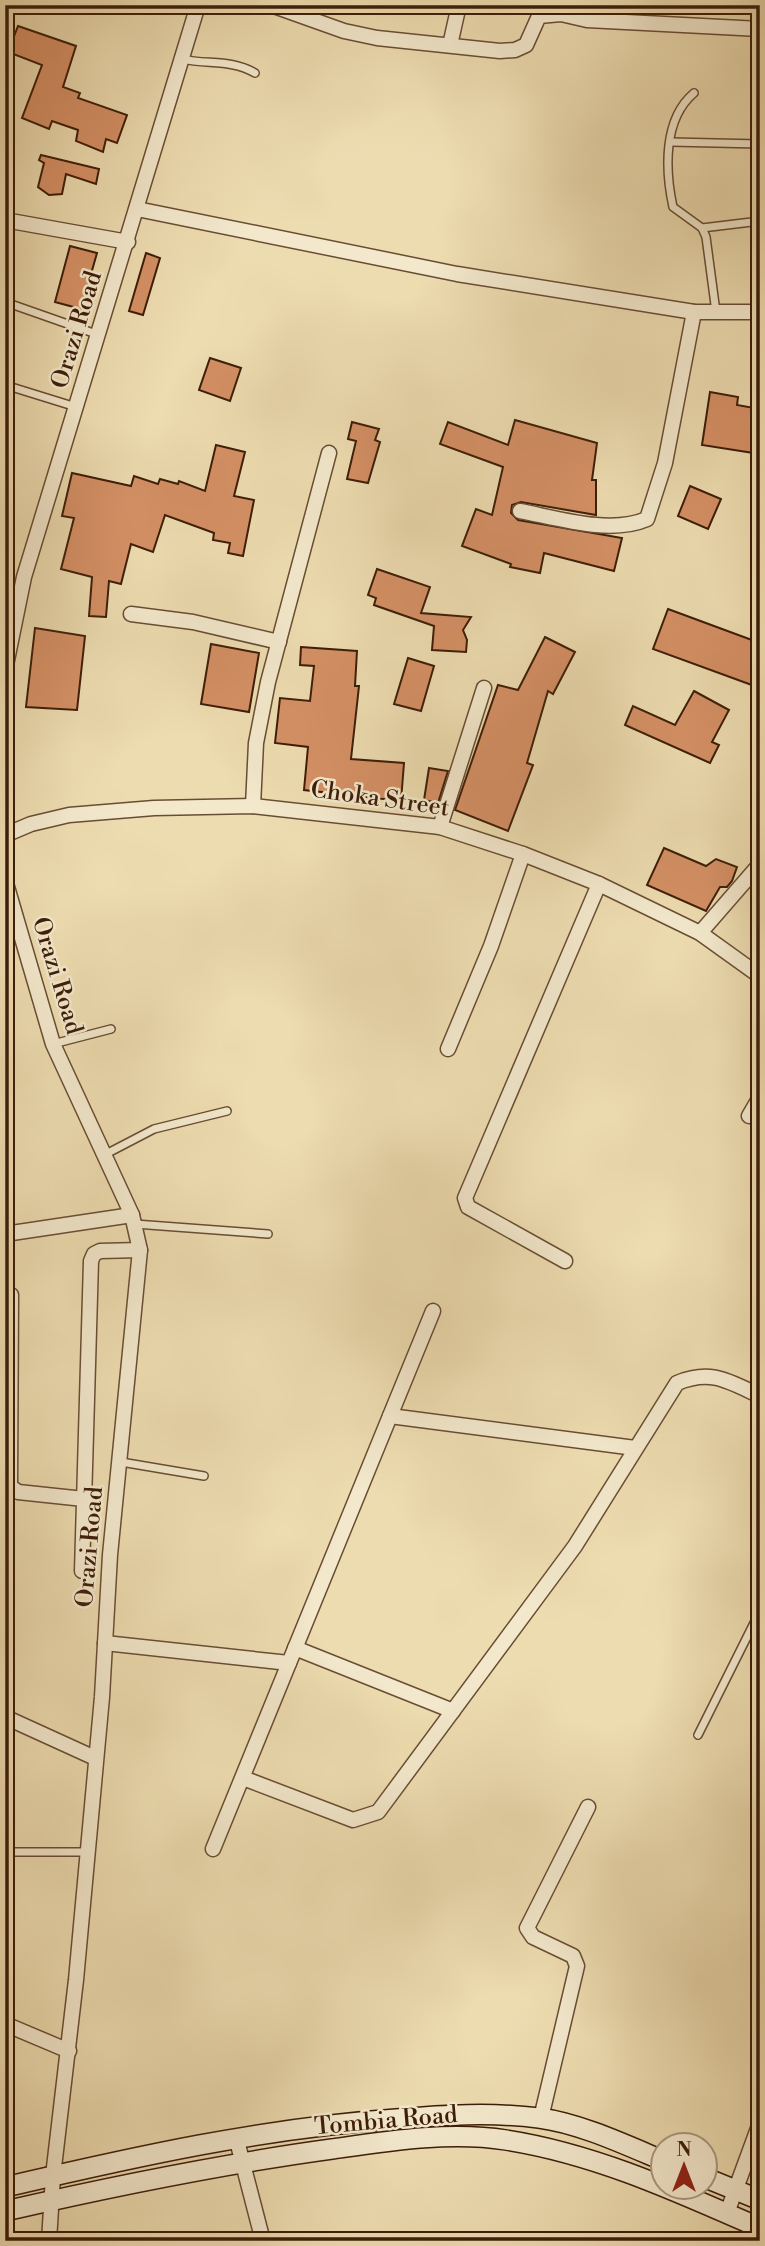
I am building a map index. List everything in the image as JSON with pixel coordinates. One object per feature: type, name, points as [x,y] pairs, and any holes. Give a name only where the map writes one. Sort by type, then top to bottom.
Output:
[{"type":"main road","name":"Tombia Road","points":[[5,2187],[236,2137],[346,2122],[423,2117],[541,2118],[611,2139],[650,2156]]},
{"type":"main road","name":"Tombia Road","points":[[5,2211],[241,2162],[407,2140],[504,2139],[601,2161],[760,2228]]},
{"type":"main road","points":[[720,2184],[760,2200]]},
{"type":"street","name":"Orazi Road","points":[[5,670],[24,577],[198,5]]},
{"type":"street","points":[[271,5],[344,32],[377,38],[515,50],[526,45],[539,16],[547,13],[587,20],[760,29]]},
{"type":"street","points":[[450,45],[459,5]]},
{"type":"street","points":[[137,209],[457,274],[694,312],[760,312]]},
{"type":"street","points":[[5,220],[128,242]]},
{"type":"street","points":[[520,510],[605,524],[636,524],[647,519],[665,463],[694,312]]},
{"type":"street","points":[[253,806],[256,743],[279,642],[329,453]]},
{"type":"street","points":[[131,614],[193,622],[279,642]]},
{"type":"street","points":[[440,827],[484,688]]},
{"type":"street","name":"Choka Street","points":[[5,835],[31,824],[69,815],[153,808],[253,806],[440,827],[523,854],[599,884],[701,933],[760,976]]},
{"type":"street","points":[[448,1049],[491,946],[523,854]]},
{"type":"street","points":[[701,933],[760,864]]},
{"type":"street","name":"Orazi Road","points":[[5,880],[53,1044],[133,1219],[140,1250],[69,2051],[53,2176],[49,2241]]},
{"type":"street","points":[[565,1261],[468,1207],[465,1198],[599,884]]},
{"type":"street","points":[[749,1116],[760,1097]]},
{"type":"street","points":[[5,1234],[133,1219]]},
{"type":"street","points":[[82,1571],[91,1261],[94,1254],[100,1251],[140,1250]]},
{"type":"street","points":[[11,1295],[10,1486],[18,1492],[84,1499]]},
{"type":"street","points":[[213,1849],[433,1311]]},
{"type":"street","points":[[243,1778],[353,1820],[365,1819],[378,1812],[575,1546],[677,1384],[697,1375],[723,1379],[760,1396]]},
{"type":"street","points":[[390,1416],[635,1448]]},
{"type":"street","points":[[105,1643],[289,1663]]},
{"type":"street","points":[[295,1648],[453,1711]]},
{"type":"street","points":[[5,1717],[95,1758]]},
{"type":"street","points":[[541,2118],[577,1966],[573,1956],[533,1937],[527,1928],[588,1807]]},
{"type":"street","points":[[5,2024],[69,2051]]},
{"type":"street","points":[[727,2213],[760,2123]]},
{"type":"street","points":[[236,2137],[263,2241]]},
{"type":"lane","points":[[181,59],[199,63],[229,62],[255,73]]},
{"type":"lane","points":[[694,93],[679,106],[672,125],[668,183],[673,207],[702,228],[706,237],[716,312]]},
{"type":"lane","points":[[671,142],[760,144]]},
{"type":"lane","points":[[702,228],[760,221]]},
{"type":"lane","points":[[5,302],[99,335]]},
{"type":"lane","points":[[5,384],[77,407]]},
{"type":"lane","points":[[53,1044],[111,1030]]},
{"type":"lane","points":[[104,1155],[154,1129],[227,1111]]},
{"type":"lane","points":[[133,1219],[268,1234]]},
{"type":"lane","points":[[121,1462],[204,1476]]},
{"type":"lane","points":[[698,1735],[760,1611]]},
{"type":"lane","points":[[5,1852],[86,1852]]},
{"type":"building","points":[[18,26],[76,46],[63,87],[80,93],[78,98],[127,115],[117,143],[106,139],[103,152],[76,141],[78,130],[52,121],[49,129],[22,118],[42,65],[8,52]]},
{"type":"building","points":[[41,155],[99,169],[96,184],[66,174],[62,194],[49,195],[38,187],[44,163],[39,160]]},
{"type":"building","points":[[70,246],[97,253],[81,309],[55,302]]},
{"type":"building","points":[[146,253],[160,258],[143,315],[129,311]]},
{"type":"building","points":[[210,358],[241,368],[230,401],[199,390]]},
{"type":"building","points":[[710,392],[738,397],[737,405],[760,409],[760,454],[702,445]]},
{"type":"building","points":[[515,420],[597,443],[592,480],[596,480],[596,515],[521,502],[512,505],[511,513],[518,520],[622,538],[614,571],[544,553],[540,573],[510,567],[511,564],[462,546],[476,509],[492,515],[503,467],[440,444],[448,422],[508,445]]},
{"type":"building","points":[[352,422],[379,429],[375,440],[380,442],[368,483],[347,479],[356,441],[348,439]]},
{"type":"building","points":[[216,445],[245,452],[234,496],[254,500],[243,556],[228,553],[230,543],[213,540],[214,533],[165,515],[153,552],[131,544],[121,584],[109,581],[106,617],[89,616],[92,577],[61,569],[74,518],[62,516],[72,473],[131,486],[134,476],[158,484],[160,479],[178,484],[179,481],[205,491]]},
{"type":"building","points":[[690,486],[721,499],[708,529],[678,516]]},
{"type":"building","points":[[377,569],[430,587],[421,613],[471,617],[463,630],[467,640],[466,652],[432,650],[434,626],[374,605],[376,598],[368,595]]},
{"type":"building","points":[[668,609],[760,643],[760,688],[653,649]]},
{"type":"building","points":[[35,628],[85,636],[77,710],[26,707]]},
{"type":"building","points":[[545,637],[575,652],[553,694],[548,691],[527,763],[533,765],[508,831],[455,810],[498,685],[518,690]]},
{"type":"building","points":[[211,644],[259,653],[249,712],[201,704]]},
{"type":"building","points":[[301,647],[357,651],[355,686],[359,686],[351,759],[404,763],[401,801],[304,790],[308,747],[275,743],[280,698],[310,701],[314,666],[300,665]]},
{"type":"building","points":[[408,658],[434,666],[421,711],[394,704]]},
{"type":"building","points":[[694,691],[729,710],[712,742],[719,745],[710,763],[625,725],[633,706],[675,725]]},
{"type":"building","points":[[429,768],[448,771],[438,803],[424,800]]},
{"type":"building","points":[[664,848],[706,866],[716,859],[737,867],[732,881],[727,887],[720,887],[706,911],[647,885]]}]
